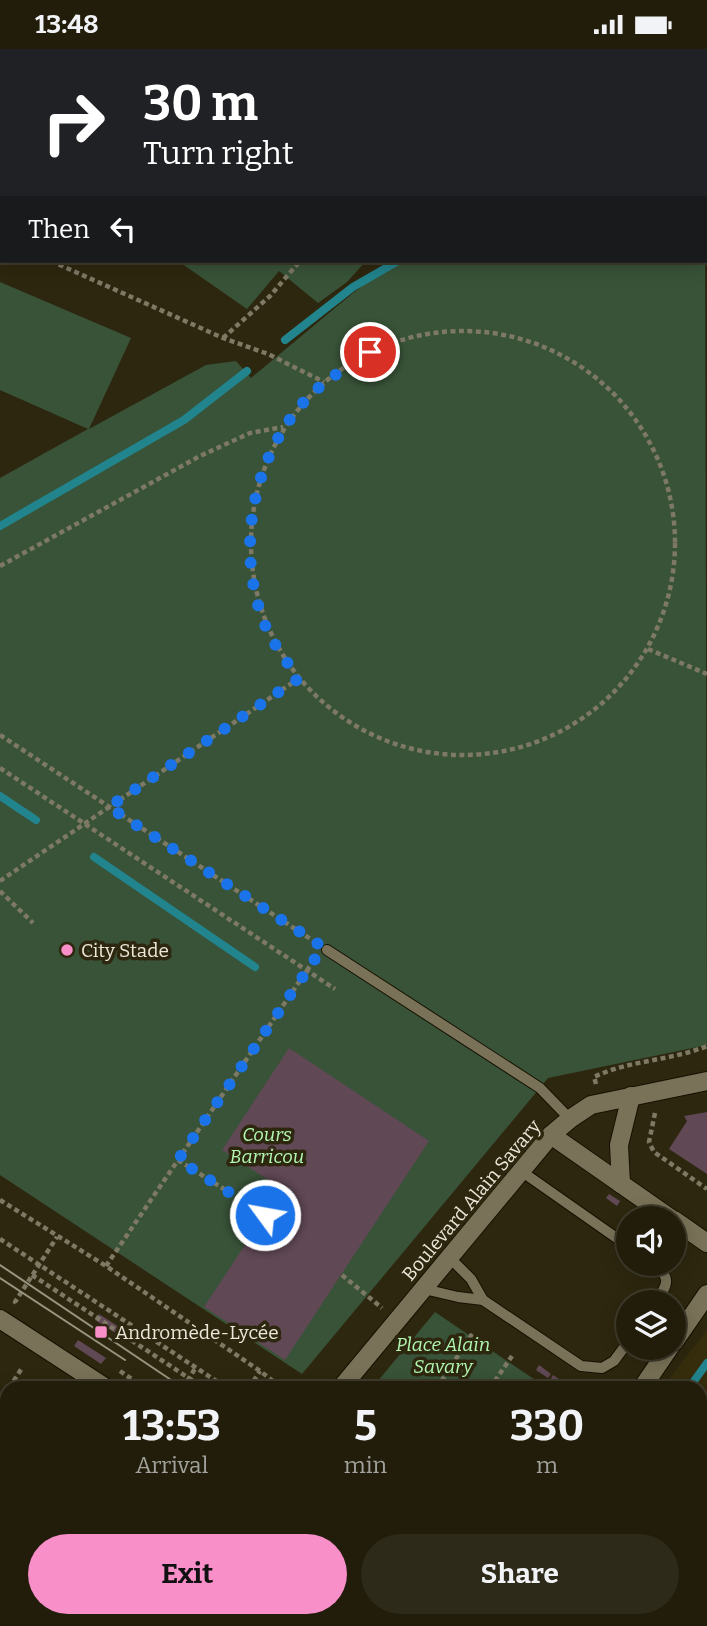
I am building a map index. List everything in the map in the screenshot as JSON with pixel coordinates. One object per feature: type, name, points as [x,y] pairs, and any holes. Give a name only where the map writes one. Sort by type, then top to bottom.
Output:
[{"type":"street","name":"Boulevard Alain Savary","points":[[347,1381],[551,1135],[570,1119],[591,1105],[707,1081]]},
{"type":"street","points":[[621,1184],[619,1145],[631,1096]]},
{"type":"street","points":[[551,1135],[653,1206]]},
{"type":"street","points":[[686,1229],[707,1243]]},
{"type":"street","points":[[686,1325],[707,1294]]},
{"type":"street","points":[[0,1319],[95,1381]]},
{"type":"street","points":[[647,1381],[661,1360]]},
{"type":"lane","points":[[325,948],[540,1088],[570,1119]]},
{"type":"lane","points":[[521,1171],[616,1238]]},
{"type":"lane","points":[[450,1258],[471,1279],[483,1300],[581,1366],[602,1368],[616,1357]]},
{"type":"lane","points":[[424,1289],[483,1300]]},
{"type":"path","points":[[56,263],[223,338],[268,354],[324,382]]},
{"type":"path","points":[[223,338],[270,296],[298,263]]},
{"type":"path","points":[[475,331],[528,340],[577,363],[619,398],[651,441],[670,492],[677,546],[669,599],[648,649],[612,696],[564,730],[509,751],[451,756],[393,745],[341,719],[298,679],[269,633],[253,582],[250,528],[261,476],[284,427],[324,382],[370,352],[421,334],[475,331]]},
{"type":"path","points":[[0,566],[200,456],[250,433],[284,427]]},
{"type":"path","points":[[648,649],[707,674]]},
{"type":"path","points":[[0,881],[298,679]]},
{"type":"path","points":[[0,736],[325,948],[307,970],[106,1266]]},
{"type":"path","points":[[0,768],[335,989]]},
{"type":"path","points":[[0,891],[33,923]]},
{"type":"path","points":[[594,1077],[612,1069],[646,1064],[707,1046]]},
{"type":"path","points":[[646,1064],[655,1116],[649,1142],[654,1152],[707,1189]]},
{"type":"path","points":[[178,1160],[265,1215]]},
{"type":"path","points":[[0,1200],[106,1266],[273,1381]]},
{"type":"path","points":[[24,1308],[15,1302],[57,1237]]},
{"type":"path","points":[[0,1239],[217,1381]]},
{"type":"path","points":[[32,1275],[194,1381]]},
{"type":"path","points":[[342,1275],[373,1300]]},
{"type":"path","points":[[442,1381],[474,1331]]},
{"type":"path","points":[[496,1381],[512,1356]]},
{"type":"path","points":[[114,1367],[135,1381]]},
{"type":"path","points":[[187,1381],[196,1367]]},
{"type":"path","points":[[13,1381],[22,1368]]},
{"type":"path","points":[[254,1381],[260,1371]]},
{"type":"shaded area","points":[[707,1330],[707,1381],[667,1381]]},
{"type":"green space","points":[[181,263],[364,263],[347,282],[318,303],[279,271],[247,309]]},
{"type":"green space","name":"Cours Barricou","points":[[393,263],[705,263],[707,1045],[548,1078],[302,1374],[0,1175],[0,478],[88,429],[0,390],[0,282],[131,338],[89,429],[206,365],[236,361],[251,378]]},
{"type":"green space","name":"Place Alain Savary","points":[[435,1312],[537,1381],[378,1381]]},
{"type":"building","points":[[289,1048],[429,1141],[285,1360],[204,1307],[282,1189],[222,1150]]},
{"type":"building","points":[[707,1112],[707,1174],[669,1149],[687,1121],[684,1116]]},
{"type":"building","points":[[609,1194],[620,1201],[617,1206],[606,1198]]},
{"type":"building","points":[[99,1314],[127,1332],[123,1338],[95,1320]]},
{"type":"building","points":[[78,1340],[106,1358],[101,1364],[74,1346]]},
{"type":"building","points":[[539,1365],[551,1374],[548,1378],[536,1370]]},
{"type":"building","points":[[553,1375],[562,1381],[551,1381]]},
{"type":"waterway","points":[[285,340],[353,287],[395,263]]},
{"type":"waterway","points":[[0,526],[184,420],[247,371]]},
{"type":"waterway","points":[[0,796],[36,820]]},
{"type":"waterway","points":[[94,857],[255,967]]},
{"type":"waterway","points":[[694,1381],[707,1363]]},
{"type":"tram line","points":[[0,1265],[173,1381]]},
{"type":"tram line","points":[[0,1278],[125,1360]]},
{"type":"place","name":"City Stade","points":[[67,950]]},
{"type":"place","name":"Andromède-Lycée","points":[[101,1332]]},
{"type":"route","points":[[265,1215],[178,1160],[323,947],[109,807],[298,679],[269,633],[253,582],[250,528],[261,476],[284,427],[303,403],[324,382],[370,352]]}]
